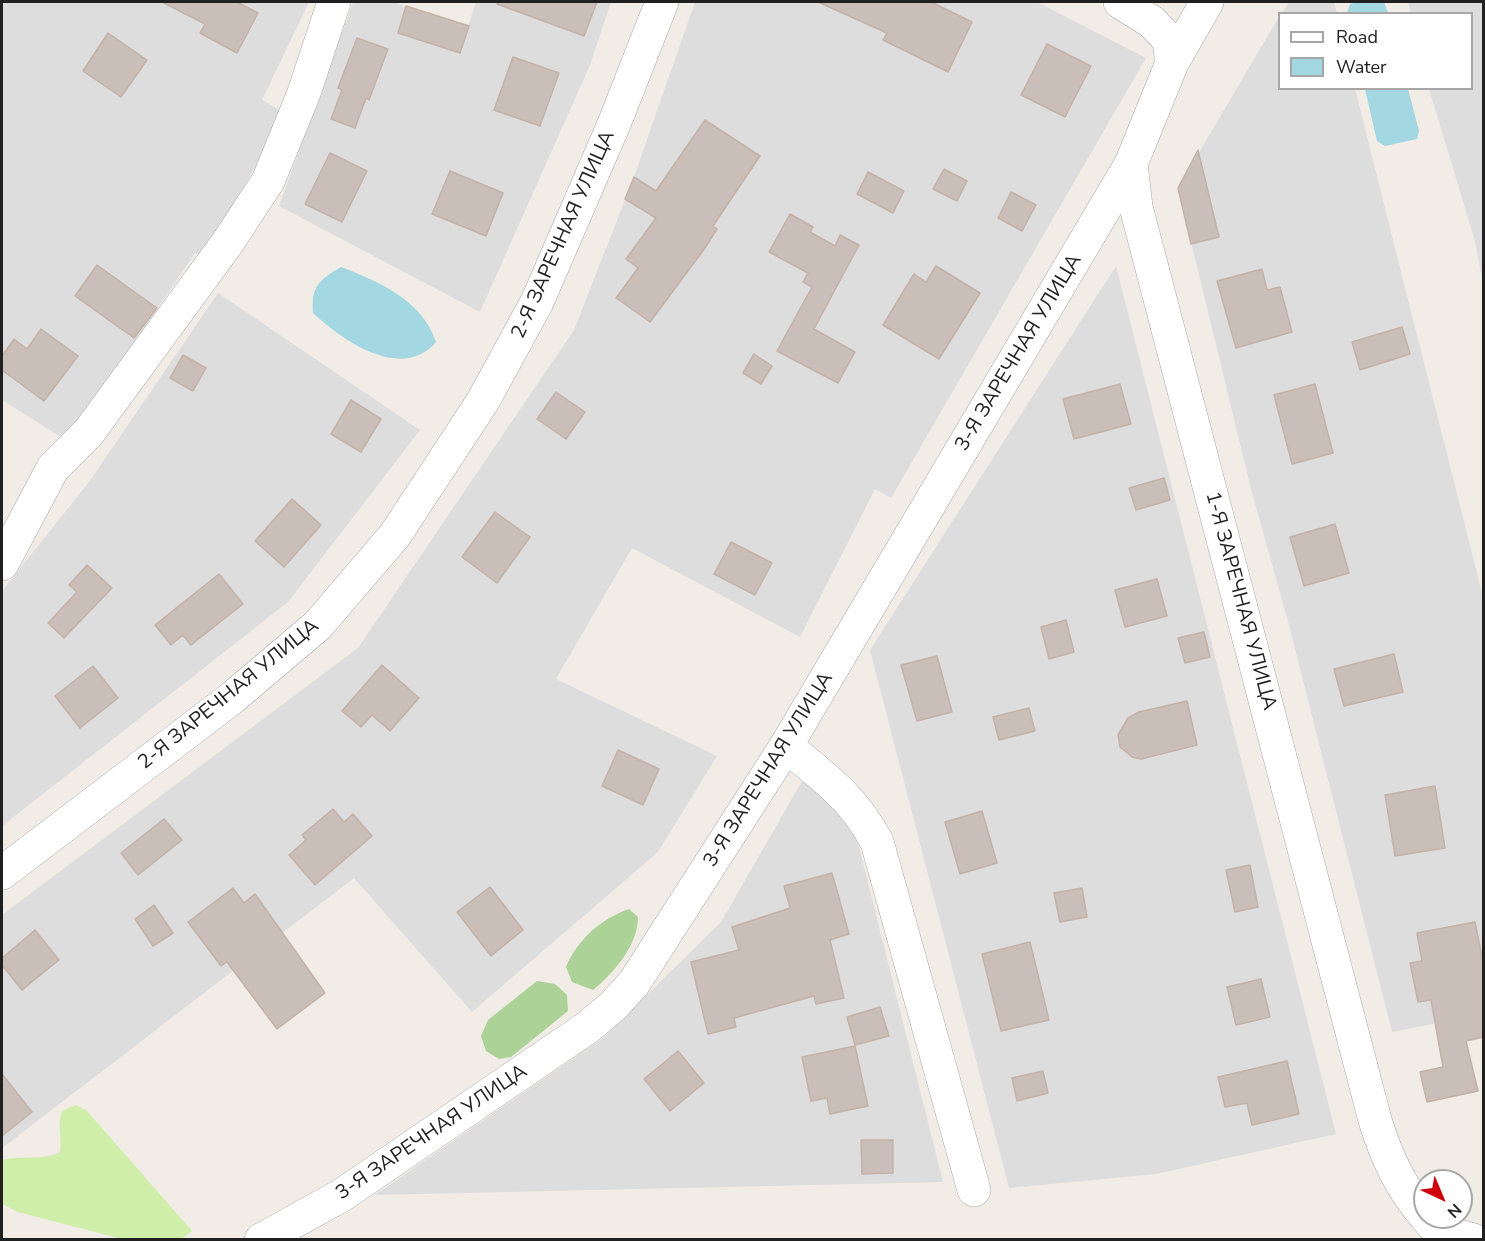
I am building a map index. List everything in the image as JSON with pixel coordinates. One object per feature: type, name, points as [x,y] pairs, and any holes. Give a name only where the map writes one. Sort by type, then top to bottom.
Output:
[{"type":"street","points":[[2,564],[53,468],[89,432],[228,242],[268,181],[304,93],[334,2]]},
{"type":"street","name":"2-Я ЗАРЕЧНАЯ УЛИЦА","points":[[2,873],[232,698],[318,625],[394,536],[483,401],[537,302],[614,124],[662,2]]},
{"type":"street","points":[[1120,2],[1152,22],[1169,40],[1172,63]]},
{"type":"street","points":[[1172,63],[1207,2]]},
{"type":"street","name":"1-Я ЗАРЕЧНАЯ УЛИЦА","points":[[1172,63],[1131,164],[1136,207],[1375,1120],[1385,1154],[1413,1199]]},
{"type":"street","name":"3-Я ЗАРЕЧНАЯ УЛИЦА","points":[[261,1239],[342,1195],[588,1027],[613,1006],[634,983],[786,746],[1131,164]]},
{"type":"street","points":[[786,746],[846,794],[862,815],[877,842],[974,1190]]},
{"type":"street","points":[[1449,1229],[1473,1239]]},
{"type":"shaded area","points":[[2,2],[309,2],[262,100],[285,113],[204,258],[195,253],[67,441],[4,401],[2,404]]},
{"type":"shaded area","points":[[353,2],[392,2],[468,26],[476,2],[611,2],[590,65],[480,312],[279,206]]},
{"type":"shaded area","points":[[695,2],[1037,2],[1146,58],[891,498],[875,489],[800,637],[632,548],[556,679],[717,756],[658,852],[472,1012],[354,878],[2,1148],[2,915],[358,648],[574,330],[634,177]]},
{"type":"shaded area","points":[[1289,2],[1334,2],[1337,12],[1283,12]]},
{"type":"shaded area","points":[[1408,2],[1483,2],[1483,283],[1475,241],[1429,90],[1473,90],[1473,12],[1411,12]]},
{"type":"shaded area","points":[[1278,19],[1278,90],[1355,90],[1483,597],[1483,1014],[1392,1032],[1289,625],[1251,489],[1178,188]]},
{"type":"shaded area","points":[[1116,266],[1336,1134],[1156,1174],[1009,1188],[870,650]]},
{"type":"shaded area","points":[[218,293],[420,430],[288,602],[2,826],[2,591],[89,482]]},
{"type":"shaded area","points":[[805,776],[850,811],[943,1182],[375,1195],[604,1037],[721,922]]},
{"type":"green space","points":[[629,909],[638,917],[637,927],[629,948],[616,967],[593,990],[572,982],[566,967],[584,939],[609,918]]},
{"type":"green space","points":[[537,981],[555,984],[567,995],[568,1011],[511,1057],[499,1059],[486,1051],[481,1036],[488,1020]]},
{"type":"green space","points":[[76,1105],[87,1111],[192,1231],[181,1239],[122,1239],[18,1212],[2,1204],[2,1160],[48,1156],[60,1152],[62,1111]]},
{"type":"water","points":[[1384,2],[1388,12],[1347,12],[1350,4]]},
{"type":"water","points":[[1365,90],[1408,90],[1419,131],[1417,139],[1385,146],[1377,141]]},
{"type":"water","points":[[341,267],[398,294],[421,315],[436,342],[422,353],[407,358],[390,358],[356,345],[326,324],[313,313],[313,296],[322,280]]},
{"type":"building","points":[[162,2],[237,2],[258,13],[237,53],[200,33],[205,24]]},
{"type":"building","points":[[498,2],[597,2],[584,36],[497,4]]},
{"type":"building","points":[[818,2],[931,2],[972,22],[948,72],[883,40],[887,33]]},
{"type":"building","points":[[406,6],[469,26],[460,53],[398,33]]},
{"type":"building","points":[[108,33],[147,60],[121,97],[83,71]]},
{"type":"building","points":[[357,38],[388,49],[369,100],[366,98],[355,128],[331,119],[342,90],[338,88]]},
{"type":"building","points":[[1047,44],[1091,66],[1065,117],[1021,95]]},
{"type":"building","points":[[513,57],[559,73],[540,126],[494,110]]},
{"type":"building","points":[[705,120],[760,156],[713,226],[717,229],[705,248],[650,322],[616,298],[638,268],[626,259],[656,218],[625,199],[634,177],[656,191]]},
{"type":"building","points":[[1198,150],[1219,237],[1191,244],[1178,188]]},
{"type":"building","points":[[330,153],[367,171],[342,222],[305,204]]},
{"type":"building","points":[[944,169],[967,181],[957,201],[933,189]]},
{"type":"building","points":[[450,171],[503,193],[486,236],[432,214]]},
{"type":"building","points":[[868,172],[904,191],[893,213],[857,194]]},
{"type":"building","points":[[1011,192],[1036,205],[1022,231],[998,218]]},
{"type":"building","points":[[790,214],[813,227],[810,232],[835,246],[840,235],[859,245],[814,329],[855,352],[838,383],[777,351],[812,287],[803,282],[808,273],[769,252]]},
{"type":"building","points":[[97,265],[157,308],[134,338],[75,296]]},
{"type":"building","points":[[936,266],[980,293],[939,359],[883,325],[914,274],[926,282]]},
{"type":"building","points":[[1262,269],[1267,290],[1280,287],[1292,332],[1236,348],[1217,281]]},
{"type":"building","points":[[1402,327],[1410,354],[1360,370],[1352,342]]},
{"type":"building","points":[[41,329],[78,356],[44,401],[2,370],[2,356],[14,339],[27,349]]},
{"type":"building","points":[[754,354],[772,366],[761,384],[743,373]]},
{"type":"building","points":[[183,355],[206,368],[193,391],[170,378]]},
{"type":"building","points":[[1120,384],[1131,424],[1074,439],[1063,399]]},
{"type":"building","points":[[1315,384],[1333,453],[1292,464],[1274,395]]},
{"type":"building","points":[[556,392],[585,412],[566,439],[537,419]]},
{"type":"building","points":[[351,400],[381,419],[361,452],[331,434]]},
{"type":"building","points":[[1164,478],[1170,500],[1136,510],[1129,488]]},
{"type":"building","points":[[292,499],[321,525],[284,567],[255,541]]},
{"type":"building","points":[[495,512],[530,537],[497,583],[462,557]]},
{"type":"building","points":[[1335,524],[1349,573],[1304,586],[1290,537]]},
{"type":"building","points":[[731,542],[772,563],[755,595],[714,574]]},
{"type":"building","points":[[87,565],[112,588],[64,638],[48,623],[77,592],[69,585]]},
{"type":"building","points":[[219,574],[243,604],[191,645],[183,635],[171,645],[155,625]]},
{"type":"building","points":[[1157,579],[1167,616],[1125,627],[1115,590]]},
{"type":"building","points":[[1066,620],[1074,652],[1049,659],[1041,627]]},
{"type":"building","points":[[1204,632],[1210,657],[1185,663],[1178,638]]},
{"type":"building","points":[[1394,654],[1403,692],[1344,706],[1334,669]]},
{"type":"building","points":[[937,656],[952,712],[917,721],[901,665]]},
{"type":"building","points":[[382,665],[419,698],[390,731],[372,715],[361,727],[342,711]]},
{"type":"building","points":[[93,666],[118,698],[80,728],[55,696]]},
{"type":"building","points":[[1187,701],[1197,745],[1141,759],[1132,757],[1120,747],[1118,735],[1128,718],[1139,712]]},
{"type":"building","points":[[1029,708],[1035,731],[999,740],[993,717]]},
{"type":"building","points":[[618,750],[659,769],[643,805],[602,786]]},
{"type":"building","points":[[1435,786],[1445,848],[1395,856],[1385,795]]},
{"type":"building","points":[[333,809],[344,822],[353,814],[372,836],[315,885],[289,855],[306,840],[302,835]]},
{"type":"building","points":[[982,811],[997,863],[960,874],[945,822]]},
{"type":"building","points":[[164,819],[182,840],[138,875],[121,853]]},
{"type":"building","points":[[1250,865],[1258,907],[1235,912],[1226,870]]},
{"type":"building","points":[[832,873],[849,934],[830,940],[844,998],[816,1004],[814,996],[734,1018],[736,1027],[708,1034],[691,962],[739,950],[732,927],[790,908],[784,886]]},
{"type":"building","points":[[490,887],[523,930],[491,956],[457,912]]},
{"type":"building","points":[[233,888],[244,903],[255,894],[325,993],[277,1029],[227,962],[221,966],[188,922]]},
{"type":"building","points":[[1082,888],[1087,917],[1060,922],[1054,893]]},
{"type":"building","points":[[154,905],[173,933],[153,946],[135,919]]},
{"type":"building","points":[[1475,922],[1484,967],[1484,1037],[1466,1041],[1478,1091],[1427,1102],[1420,1072],[1443,1067],[1431,1000],[1418,1002],[1410,963],[1422,961],[1417,933]]},
{"type":"building","points":[[35,930],[59,960],[22,990],[2,965],[2,958]]},
{"type":"building","points":[[1030,942],[1049,1020],[1001,1031],[982,954]]},
{"type":"building","points":[[1261,979],[1270,1017],[1236,1025],[1227,987]]},
{"type":"building","points":[[880,1007],[889,1036],[855,1045],[847,1017]]},
{"type":"building","points":[[855,1046],[868,1106],[830,1114],[827,1098],[811,1101],[802,1057]]},
{"type":"building","points":[[678,1051],[704,1083],[670,1111],[644,1079]]},
{"type":"building","points":[[1287,1061],[1299,1114],[1252,1125],[1247,1103],[1225,1107],[1218,1077]]},
{"type":"building","points":[[1043,1071],[1048,1093],[1017,1101],[1012,1078]]},
{"type":"building","points":[[2,1074],[32,1112],[2,1136]]},
{"type":"building","points":[[861,1140],[893,1140],[893,1173],[862,1174]]}]
